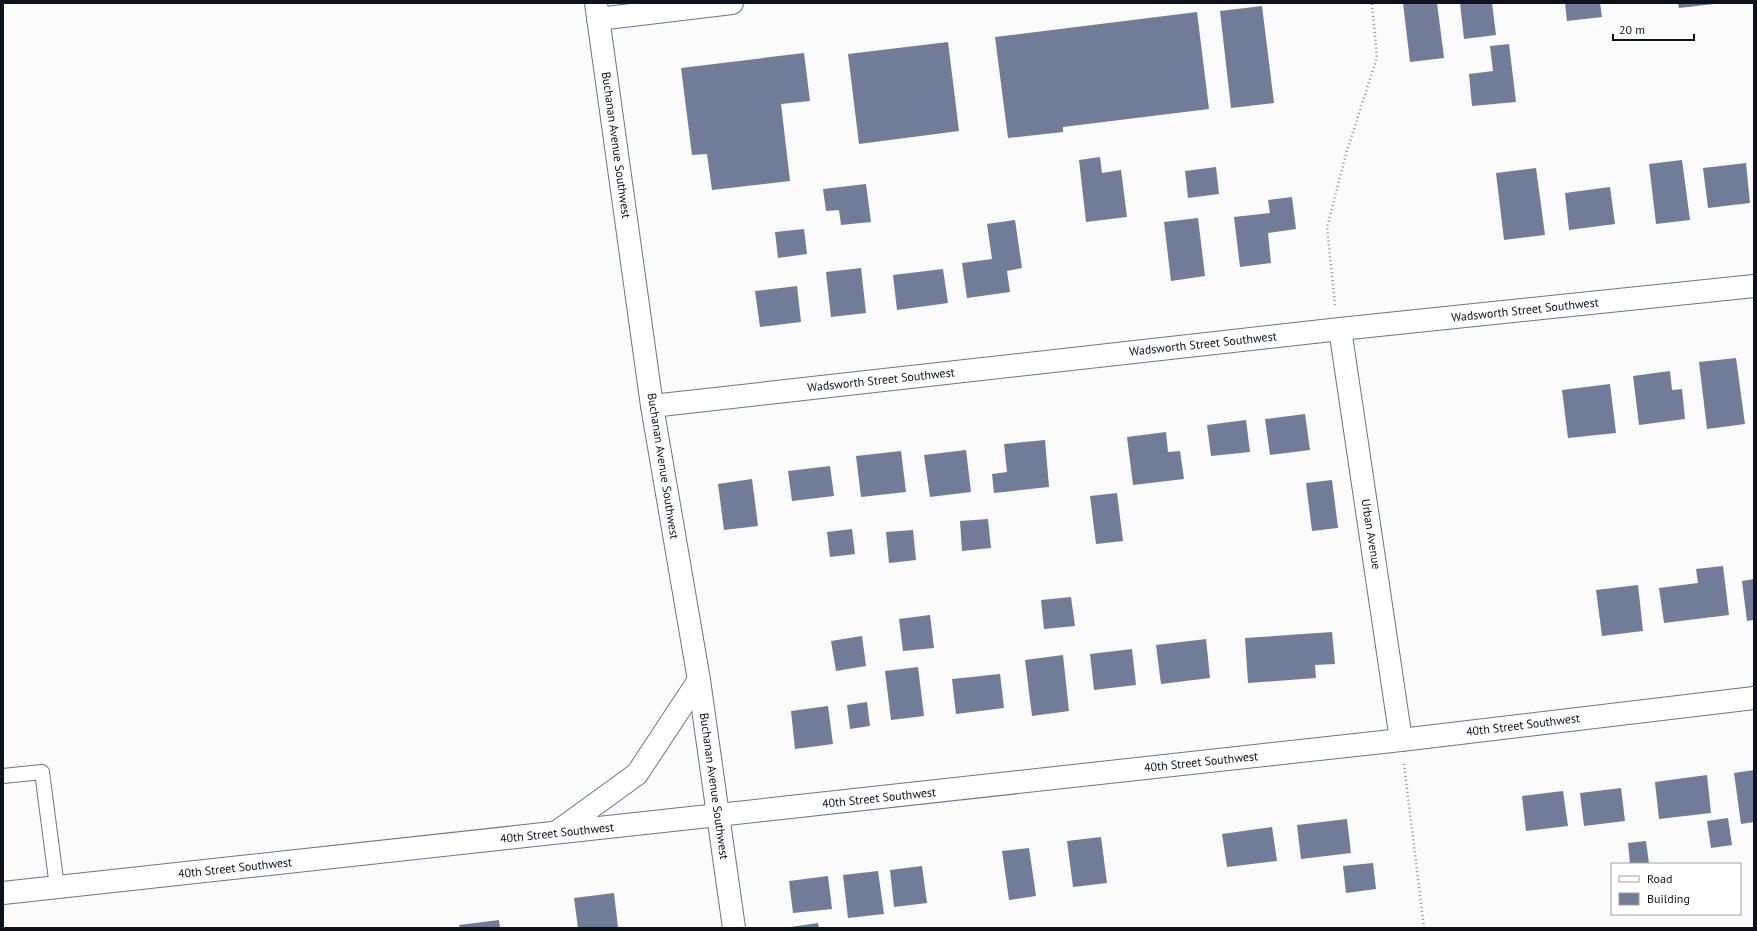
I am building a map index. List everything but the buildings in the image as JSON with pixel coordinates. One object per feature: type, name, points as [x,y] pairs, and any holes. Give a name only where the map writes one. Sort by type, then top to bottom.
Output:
[{"type":"street","points":[[597,11],[732,3]]},
{"type":"street","name":"Buchanan Avenue Southwest","points":[[597,11],[652,406],[699,680],[734,928]]},
{"type":"street","name":"Wadsworth Street Southwest","points":[[652,406],[1340,329],[1754,286]]},
{"type":"street","name":"Urban Avenue","points":[[1340,329],[1401,740]]},
{"type":"street","points":[[556,833],[637,774],[699,680]]},
{"type":"street","name":"40th Street Southwest","points":[[3,893],[1401,740],[1754,698]]},
{"type":"lane","points":[[3,776],[42,772],[58,887]]},
{"type":"path","points":[[1340,329],[1333,293],[1327,227],[1346,154],[1377,57],[1372,3]]},
{"type":"path","points":[[1401,740],[1424,928]]}]
